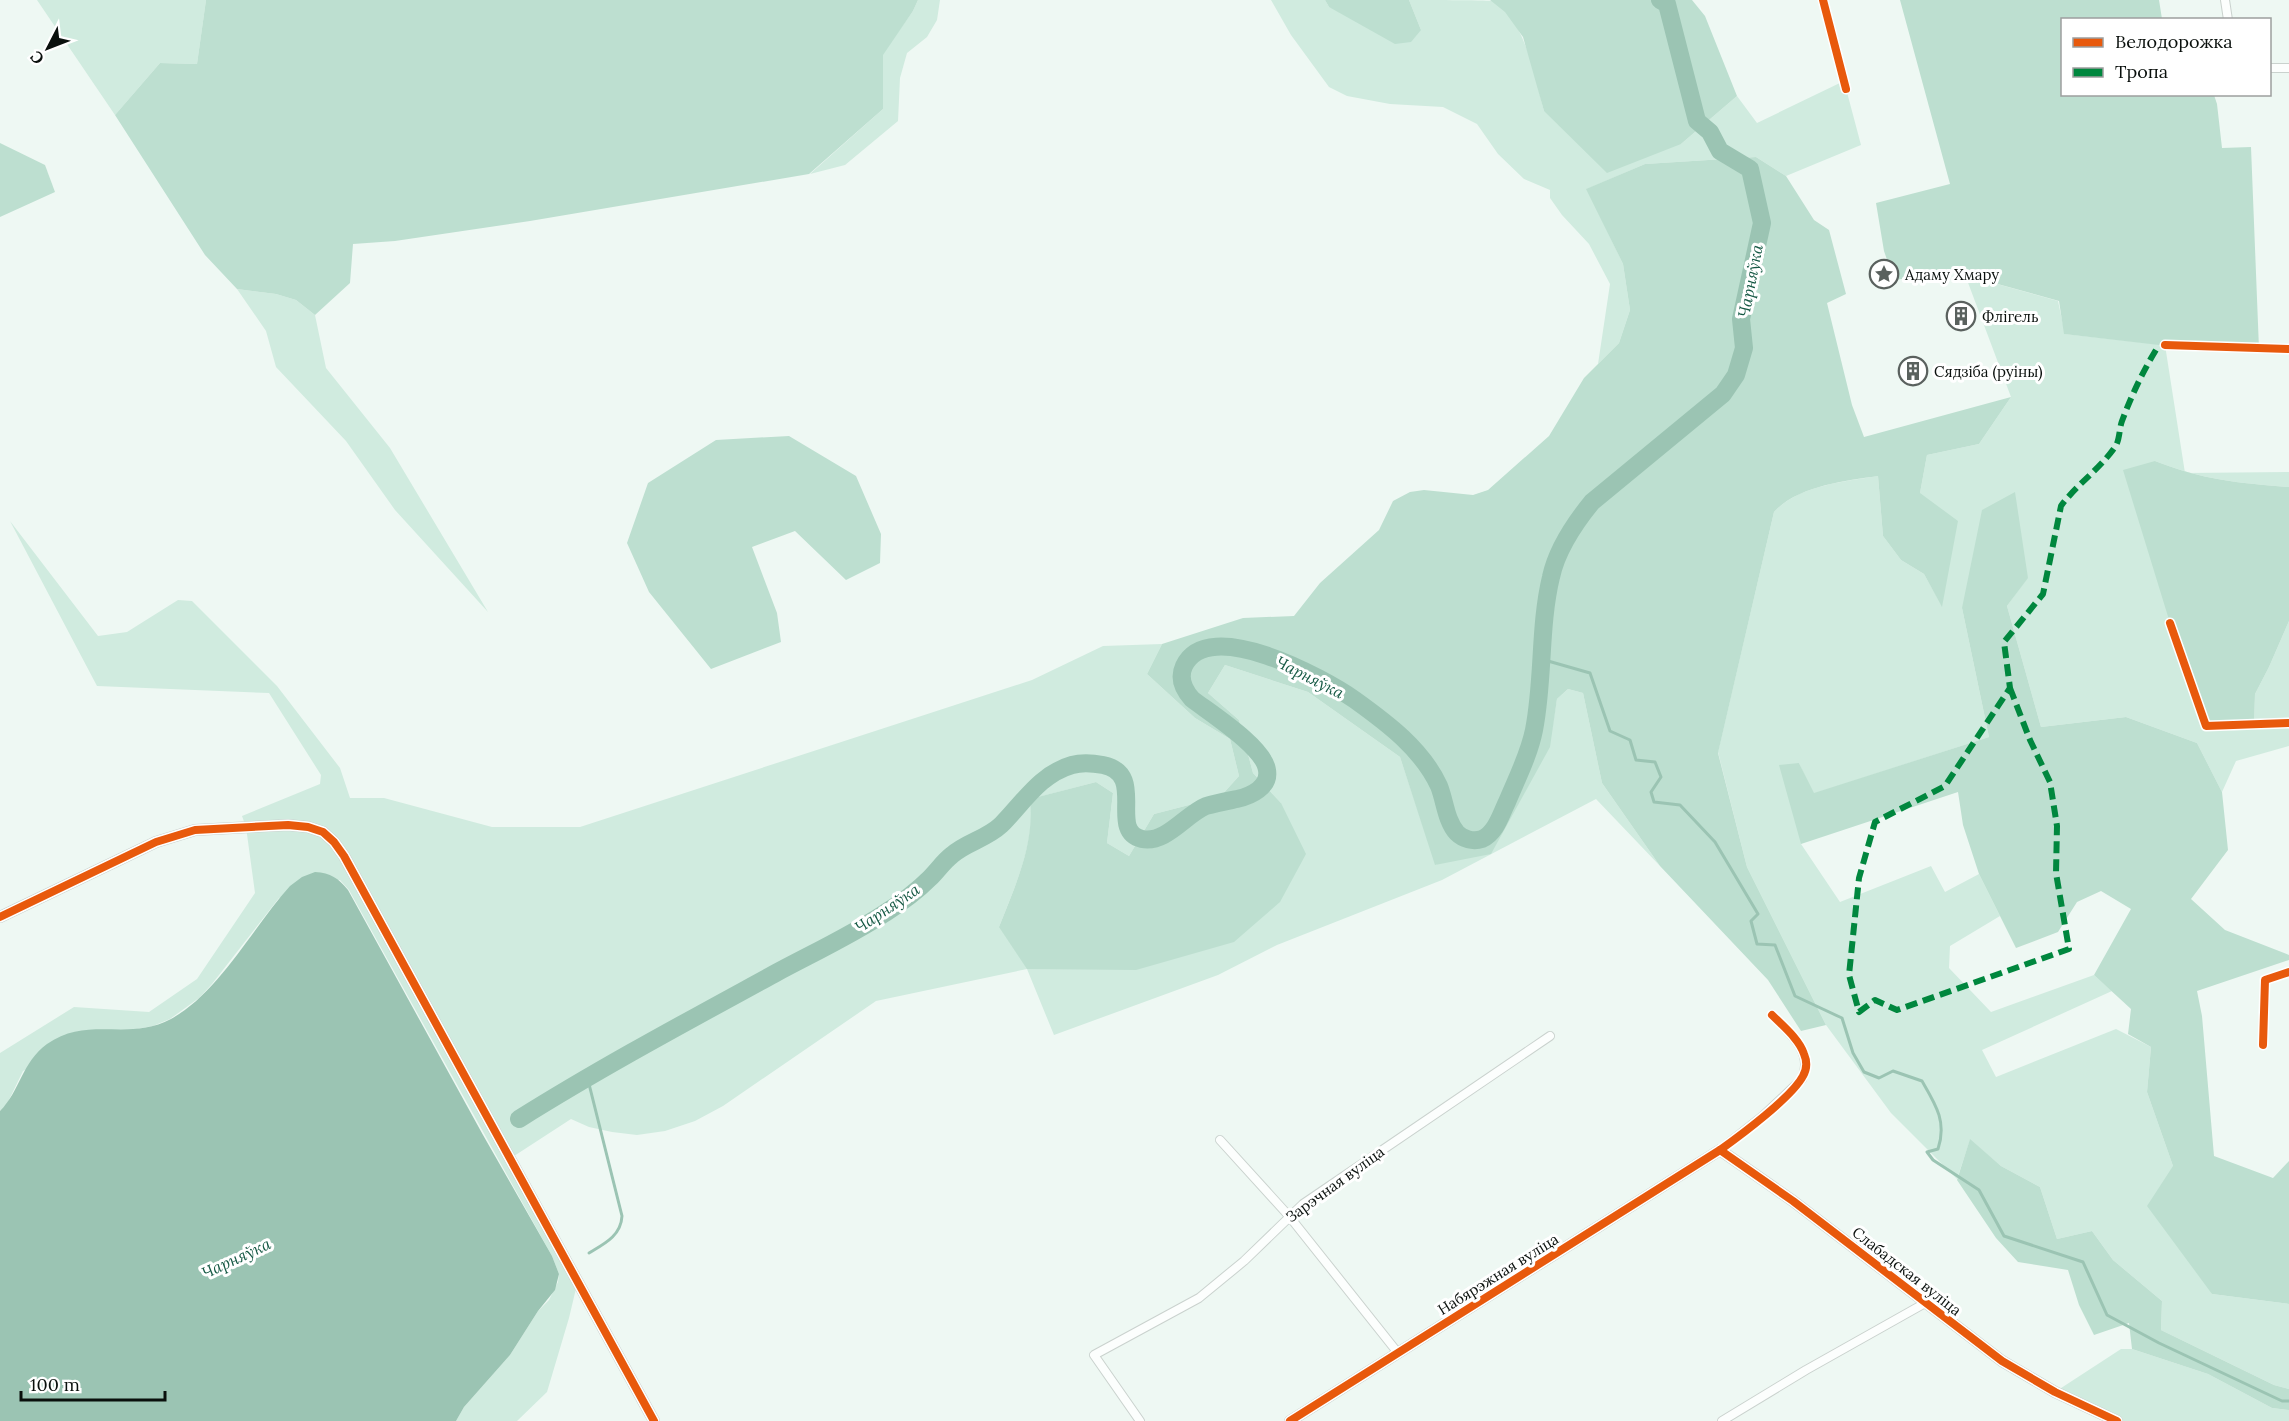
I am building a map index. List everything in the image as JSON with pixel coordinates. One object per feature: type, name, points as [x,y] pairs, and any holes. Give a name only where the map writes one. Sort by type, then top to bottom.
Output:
[{"type":"street","points":[[1823,0],[1846,89]]},
{"type":"street","points":[[2225,0],[2228,18]]},
{"type":"street","points":[[2271,68],[2289,68]]},
{"type":"street","points":[[2165,345],[2289,349]]},
{"type":"street","points":[[2170,623],[2206,726],[2289,723]]},
{"type":"street","points":[[0,917],[125,856],[184,832],[216,828],[288,825],[323,832],[344,856],[654,1421]]},
{"type":"street","points":[[2263,1045],[2265,980],[2289,972]]},
{"type":"street","points":[[1720,1150],[1784,1097],[1802,1079],[1805,1072],[1806,1063],[1799,1044],[1772,1015]]},
{"type":"street","name":"Зарэчная вуліца","points":[[1140,1421],[1094,1355],[1199,1298],[1244,1261],[1289,1216],[1550,1036]]},
{"type":"street","points":[[1220,1140],[1289,1216],[1398,1353]]},
{"type":"street","name":"Слабадская вуліца","points":[[1720,1150],[1770,1184],[2002,1361],[2055,1392],[2117,1421]]},
{"type":"street","name":"Набярэжная вуліца","points":[[1290,1421],[1720,1150]]},
{"type":"street","points":[[1722,1421],[1806,1370],[1927,1302]]},
{"type":"shaded area","points":[[37,0],[206,0],[197,64],[160,63],[115,115]]},
{"type":"shaded area","points":[[206,0],[918,0],[883,55],[883,109],[809,174],[530,221],[395,241],[353,244],[350,283],[315,315],[296,300],[276,294],[237,289],[205,255],[115,115],[160,63],[197,64]]},
{"type":"shaded area","points":[[918,0],[940,0],[937,20],[927,37],[907,53],[900,78],[898,121],[845,165],[810,174],[883,109],[882,55],[913,11]]},
{"type":"shaded area","points":[[1271,0],[1325,0],[1329,7],[1421,30],[1409,0],[1492,1],[1513,20],[1521,34],[1544,111],[1681,144],[1737,96],[1757,123],[1844,81],[1861,145],[1786,176],[1756,157],[1645,164],[1587,189],[1623,264],[1630,310],[1619,343],[1598,364],[1610,284],[1589,244],[1562,215],[1550,198],[1550,190],[1524,179],[1498,154],[1477,124],[1443,107],[1390,104],[1347,96],[1329,87],[1291,35]]},
{"type":"shaded area","points":[[1325,0],[1409,0],[1421,30],[1411,42],[1395,44],[1329,7]]},
{"type":"shaded area","points":[[1490,0],[1692,0],[1705,16],[1737,96],[1681,144],[1607,173],[1544,111],[1523,37],[1505,12]]},
{"type":"shaded area","points":[[1900,0],[2159,0],[2162,18],[2061,18],[2061,96],[2214,96],[2222,148],[2251,147],[2259,349],[2159,345],[2064,334],[2059,301],[1954,272],[1894,280],[1884,251],[1876,203],[1950,184]]},
{"type":"shaded area","points":[[0,143],[45,165],[55,192],[0,217]]},
{"type":"shaded area","points":[[1756,157],[1786,176],[1814,220],[1829,230],[1846,294],[1827,303],[1852,405],[1864,437],[2011,397],[1979,444],[1927,455],[1920,493],[1958,521],[1942,607],[1924,574],[1901,560],[1883,536],[1878,476],[1822,486],[1796,496],[1774,512],[1718,753],[1747,867],[1826,1025],[1801,1031],[1768,980],[1660,866],[1602,783],[1583,693],[1568,689],[1557,699],[1550,747],[1491,854],[1435,865],[1400,757],[1308,692],[1225,665],[1208,693],[1239,720],[1253,773],[1281,803],[1306,854],[1280,902],[1234,942],[1136,970],[1027,969],[999,927],[1027,848],[1031,816],[1030,799],[1096,782],[1113,793],[1107,843],[1129,856],[1154,814],[1220,797],[1239,776],[1230,739],[1195,718],[1147,674],[1162,644],[1243,618],[1294,616],[1320,583],[1379,530],[1393,501],[1410,492],[1424,490],[1473,495],[1488,490],[1549,436],[1584,378],[1619,343],[1630,310],[1623,264],[1586,189],[1645,164]]},
{"type":"shaded area","points":[[1954,272],[2058,301],[2065,334],[2165,345],[2185,471],[2155,461],[2254,724],[2255,694],[2289,621],[2289,746],[2236,761],[2222,792],[2197,743],[2126,717],[2041,727],[2007,606],[2028,577],[1962,608],[1989,737],[1813,794],[1799,763],[1801,844],[1840,902],[1931,866],[1945,892],[1979,874],[2000,916],[1950,946],[1949,968],[1991,1012],[2094,975],[2112,991],[1982,1050],[1996,1077],[2116,1029],[2151,1047],[2147,1092],[2173,1166],[2212,1294],[2289,1304],[2289,1389],[2274,1385],[2161,1330],[2162,1301],[2113,1260],[2092,1231],[2057,1239],[2040,1187],[2001,1166],[1970,1140],[1957,1179],[1891,1113],[1826,1025],[1747,867],[1718,752],[1774,512],[1784,503],[1809,490],[1878,476],[1883,536],[1901,560],[1924,574],[1942,606],[1920,493],[1927,455],[1979,444],[2011,397],[1967,280]]},
{"type":"shaded area","points":[[237,289],[276,294],[296,300],[315,315],[326,368],[390,448],[488,612],[395,510],[346,441],[276,367],[266,331]]},
{"type":"shaded area","points":[[789,436],[856,476],[881,534],[880,563],[846,580],[795,531],[752,547],[777,613],[781,642],[711,669],[649,592],[627,543],[648,483],[716,440]]},
{"type":"shaded area","points":[[2155,461],[2189,473],[2221,480],[2289,487],[2289,621],[2255,694],[2254,725],[2206,726],[2170,623],[2123,470]]},
{"type":"shaded area","points":[[2289,472],[2289,487],[2237,482],[2191,473]]},
{"type":"shaded area","points":[[2015,492],[2028,578],[2007,606],[2041,727],[2126,717],[2197,743],[2222,792],[2228,850],[2191,899],[2225,930],[2289,955],[2289,960],[2197,991],[2202,1016],[2214,1156],[2273,1178],[2289,1161],[2289,1304],[2212,1294],[2147,1206],[2173,1166],[2147,1092],[2151,1047],[2128,1034],[2131,1009],[2094,975],[2131,909],[2101,891],[2077,902],[2058,932],[2016,948],[1979,874],[1963,825],[1958,792],[1801,844],[1779,765],[1799,763],[1814,793],[1989,737],[1962,608],[1982,510]]},
{"type":"shaded area","points":[[10,521],[98,636],[127,632],[178,600],[192,601],[277,686],[340,768],[350,798],[384,798],[492,827],[580,827],[1032,680],[1103,646],[1162,644],[1147,674],[1195,718],[1230,739],[1239,776],[1220,797],[1154,814],[1129,856],[1107,843],[1113,793],[1096,782],[1031,799],[1030,832],[1023,864],[999,927],[1281,803],[1253,773],[1239,720],[1208,693],[1225,665],[1308,692],[1400,757],[1436,865],[1549,747],[1557,699],[1568,689],[1583,693],[1602,783],[1660,866],[1596,799],[1442,880],[1277,945],[1218,975],[1054,1035],[1027,969],[876,1001],[723,1106],[695,1121],[665,1131],[637,1135],[612,1132],[589,1127],[571,1119],[511,1158],[578,1280],[547,1392],[517,1421],[456,1421],[464,1407],[510,1355],[538,1311],[549,1300],[558,1282],[559,1274],[552,1256],[349,890],[340,880],[279,898],[212,984],[199,998],[170,1019],[153,1026],[116,1030],[23,1071],[7,1104],[0,1111],[0,1053],[74,1007],[149,1012],[197,979],[255,893],[246,827],[242,816],[320,784],[321,775],[269,693],[97,686]]},
{"type":"shaded area","points":[[1970,1139],[2001,1166],[2040,1187],[2057,1239],[2092,1231],[2113,1260],[2162,1301],[2161,1330],[2274,1385],[2289,1389],[2289,1410],[2272,1408],[2208,1374],[2132,1349],[2129,1323],[2094,1335],[2079,1305],[2068,1270],[2018,1262],[1996,1238],[1957,1180]]},
{"type":"shaded area","points":[[2121,1349],[2132,1349],[2208,1374],[2272,1408],[2289,1410],[2289,1421],[2120,1421],[2055,1392]]},
{"type":"water","points":[[315,872],[334,877],[348,890],[552,1256],[559,1274],[555,1290],[538,1311],[510,1355],[464,1407],[456,1421],[0,1421],[0,1111],[12,1095],[32,1059],[47,1044],[78,1031],[139,1029],[155,1025],[171,1019],[188,1008],[220,976],[290,886],[302,877]]},
{"type":"waterway","name":"Чарняўка","points":[[519,1119],[645,1045],[891,909],[920,888],[946,860],[1001,825],[1041,782],[1061,769],[1087,763],[1103,765],[1116,770],[1123,779],[1126,790],[1127,825],[1132,834],[1142,839],[1151,839],[1168,833],[1206,806],[1242,798],[1258,790],[1266,781],[1267,770],[1257,751],[1192,699],[1184,688],[1182,671],[1197,652],[1216,647],[1240,649],[1267,656],[1294,666],[1340,690],[1403,738],[1423,760],[1439,786],[1448,817],[1457,833],[1472,840],[1487,836],[1498,823],[1532,739],[1539,692],[1547,596],[1562,547],[1592,502],[1723,394],[1736,375],[1744,348],[1741,319],[1762,223],[1750,169],[1720,151],[1710,132],[1697,121],[1667,4],[1660,0]]},
{"type":"waterway","points":[[1541,659],[1590,673],[1610,731],[1630,740],[1636,760],[1655,762],[1661,777],[1651,792],[1654,802],[1680,805],[1715,842],[1758,914],[1751,921],[1757,944],[1775,945],[1795,996],[1842,1018],[1853,1053],[1864,1072],[1879,1078],[1893,1071],[1922,1081],[1936,1106],[1941,1122],[1938,1149],[1927,1152],[1933,1160],[1979,1190],[2004,1236],[2083,1262],[2107,1315],[2159,1343],[2282,1401],[2289,1401]]},
{"type":"waterway","points":[[587,1076],[622,1216],[619,1229],[615,1234],[606,1243],[589,1253]]},
{"type":"marked path","points":[[2010,688],[2030,740],[2050,782],[2057,826],[2056,873],[2069,949],[1897,1010],[1875,1000],[1859,1012],[1849,975],[1859,878],[1875,822],[1945,786],[2010,688],[2004,642],[2043,594],[2061,506],[2115,447],[2130,401],[2159,345]]},
{"type":"cycle path","points":[[1823,0],[1846,89]]},
{"type":"cycle path","points":[[2165,345],[2289,349]]},
{"type":"cycle path","points":[[2170,623],[2206,726],[2289,723]]},
{"type":"cycle path","points":[[0,917],[156,842],[195,830],[288,825],[308,827],[323,832],[344,856],[654,1421]]},
{"type":"cycle path","points":[[2263,1045],[2265,980],[2289,972]]},
{"type":"cycle path","points":[[1290,1421],[1720,1150],[1765,1115],[1797,1085],[1806,1065],[1802,1048],[1772,1015]]},
{"type":"cycle path","points":[[1720,1150],[1793,1201],[2002,1361],[2055,1392],[2117,1421]]},
{"type":"place","name":"Адаму Хмару","points":[[1884,274]]},
{"type":"place","name":"Флігель","points":[[1961,316]]},
{"type":"place","name":"Сядзіба (руіны)","points":[[1913,371]]}]
